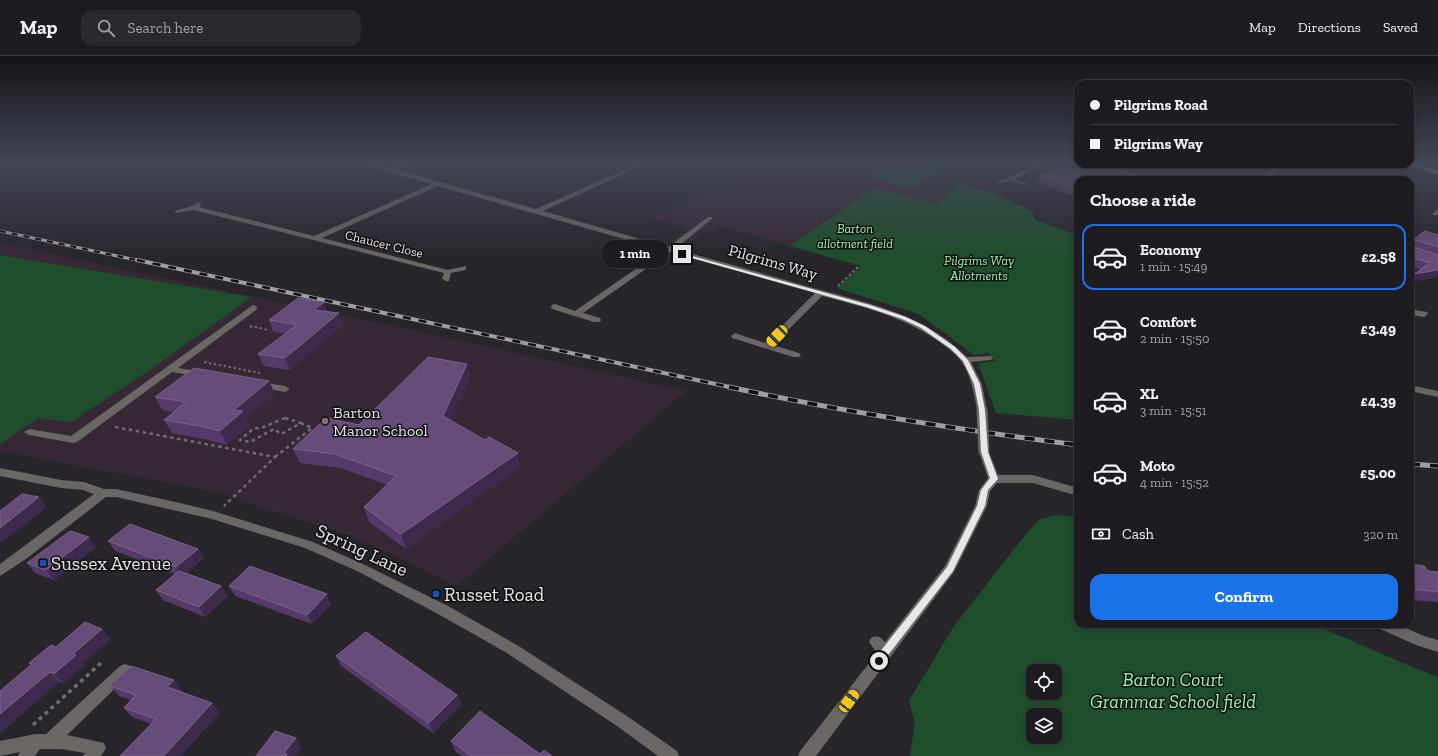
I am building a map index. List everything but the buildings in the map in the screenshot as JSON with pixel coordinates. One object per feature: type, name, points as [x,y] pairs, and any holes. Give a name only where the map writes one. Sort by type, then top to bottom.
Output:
[{"type":"street","name":"Chaucer Close","points":[[314,239],[415,194]]},
{"type":"street","name":"Pilgrims Way","points":[[471,194],[830,295],[882,311],[923,327],[953,348],[965,360],[977,384],[982,410],[984,452],[994,479]]},
{"type":"street","points":[[536,212],[577,194]]},
{"type":"street","name":"Chaucer Close","points":[[177,211],[197,206],[447,276],[463,268]]},
{"type":"street","points":[[576,314],[710,218]]},
{"type":"street","points":[[767,346],[820,293]]},
{"type":"street","points":[[555,307],[597,320]]},
{"type":"street","points":[[29,432],[73,440],[253,308]]},
{"type":"street","points":[[1414,313],[1424,314]]},
{"type":"street","points":[[735,336],[796,355]]},
{"type":"street","points":[[965,360],[988,358]]},
{"type":"street","points":[[169,370],[210,376]]},
{"type":"street","points":[[247,383],[285,389]]},
{"type":"street","points":[[1414,389],[1438,394]]},
{"type":"street","name":"Spring Lane","points":[[0,472],[61,484],[84,486],[103,493],[116,493],[213,515],[308,545],[361,568],[443,610],[512,649],[622,721],[671,756]]},
{"type":"street","points":[[806,756],[880,647],[916,615],[950,569],[981,506],[985,490],[994,479],[1033,479],[1074,491]]},
{"type":"street","points":[[0,571],[22,556],[103,493]]},
{"type":"street","points":[[1392,628],[1421,641],[1438,646]]},
{"type":"street","points":[[51,740],[125,670]]},
{"type":"street","points":[[5,747],[36,741],[51,740],[74,742],[98,748],[91,756]]},
{"type":"street","points":[[26,756],[36,741]]},
{"type":"path","points":[[830,295],[859,266]]},
{"type":"path","points":[[202,362],[263,374]]},
{"type":"path","points":[[213,515],[236,497],[275,458],[312,428],[301,423],[285,418],[264,427],[253,429],[240,440],[250,442],[274,429],[281,434],[301,423]]},
{"type":"path","points":[[115,427],[275,458]]},
{"type":"path","points":[[5,747],[102,662]]},
{"type":"shaded area","points":[[699,194],[866,194],[789,246],[720,226],[710,233],[704,232],[687,245],[670,241],[688,228],[649,218]]},
{"type":"shaded area","points":[[896,194],[947,194],[937,204]]},
{"type":"shaded area","name":"Barton Manor School","points":[[0,243],[468,342],[686,391],[457,586],[394,555],[345,534],[247,503],[227,494],[0,451]]},
{"type":"green space","name":"Pilgrims Way Allotments","points":[[866,194],[896,194],[937,204],[948,194],[994,194],[1032,211],[1035,220],[1074,234],[1074,420],[996,413],[978,363],[996,361],[988,353],[974,355],[919,314],[836,288],[861,266],[789,246]]},
{"type":"green space","points":[[0,255],[252,297],[144,374],[71,422],[38,418],[0,444]]},
{"type":"green space","name":"Barton Court Grammar School field","points":[[1057,515],[1074,517],[1074,628],[1322,628],[1438,677],[1438,756],[910,756],[915,723],[909,701],[954,626],[1030,529],[1040,519]]},
{"type":"railway","points":[[0,231],[141,261]]},
{"type":"railway","points":[[137,260],[734,388]]},
{"type":"railway","points":[[729,387],[903,420],[1074,444]]},
{"type":"railway","points":[[1414,464],[1438,466]]},
{"type":"place","name":"Barton Manor School","points":[[325,421]]},
{"type":"place","name":"Sussex Avenue","points":[[43,563]]},
{"type":"place","name":"Russet Road","points":[[436,594]]},
{"type":"route","points":[[682,254],[868,306],[904,318],[923,327],[953,348],[965,360],[977,384],[982,410],[984,452],[994,479],[985,490],[981,506],[950,569],[916,615],[885,651],[879,661]]},
{"type":"park label","name":"Barton allotment field","points":[[855,236]]}]
